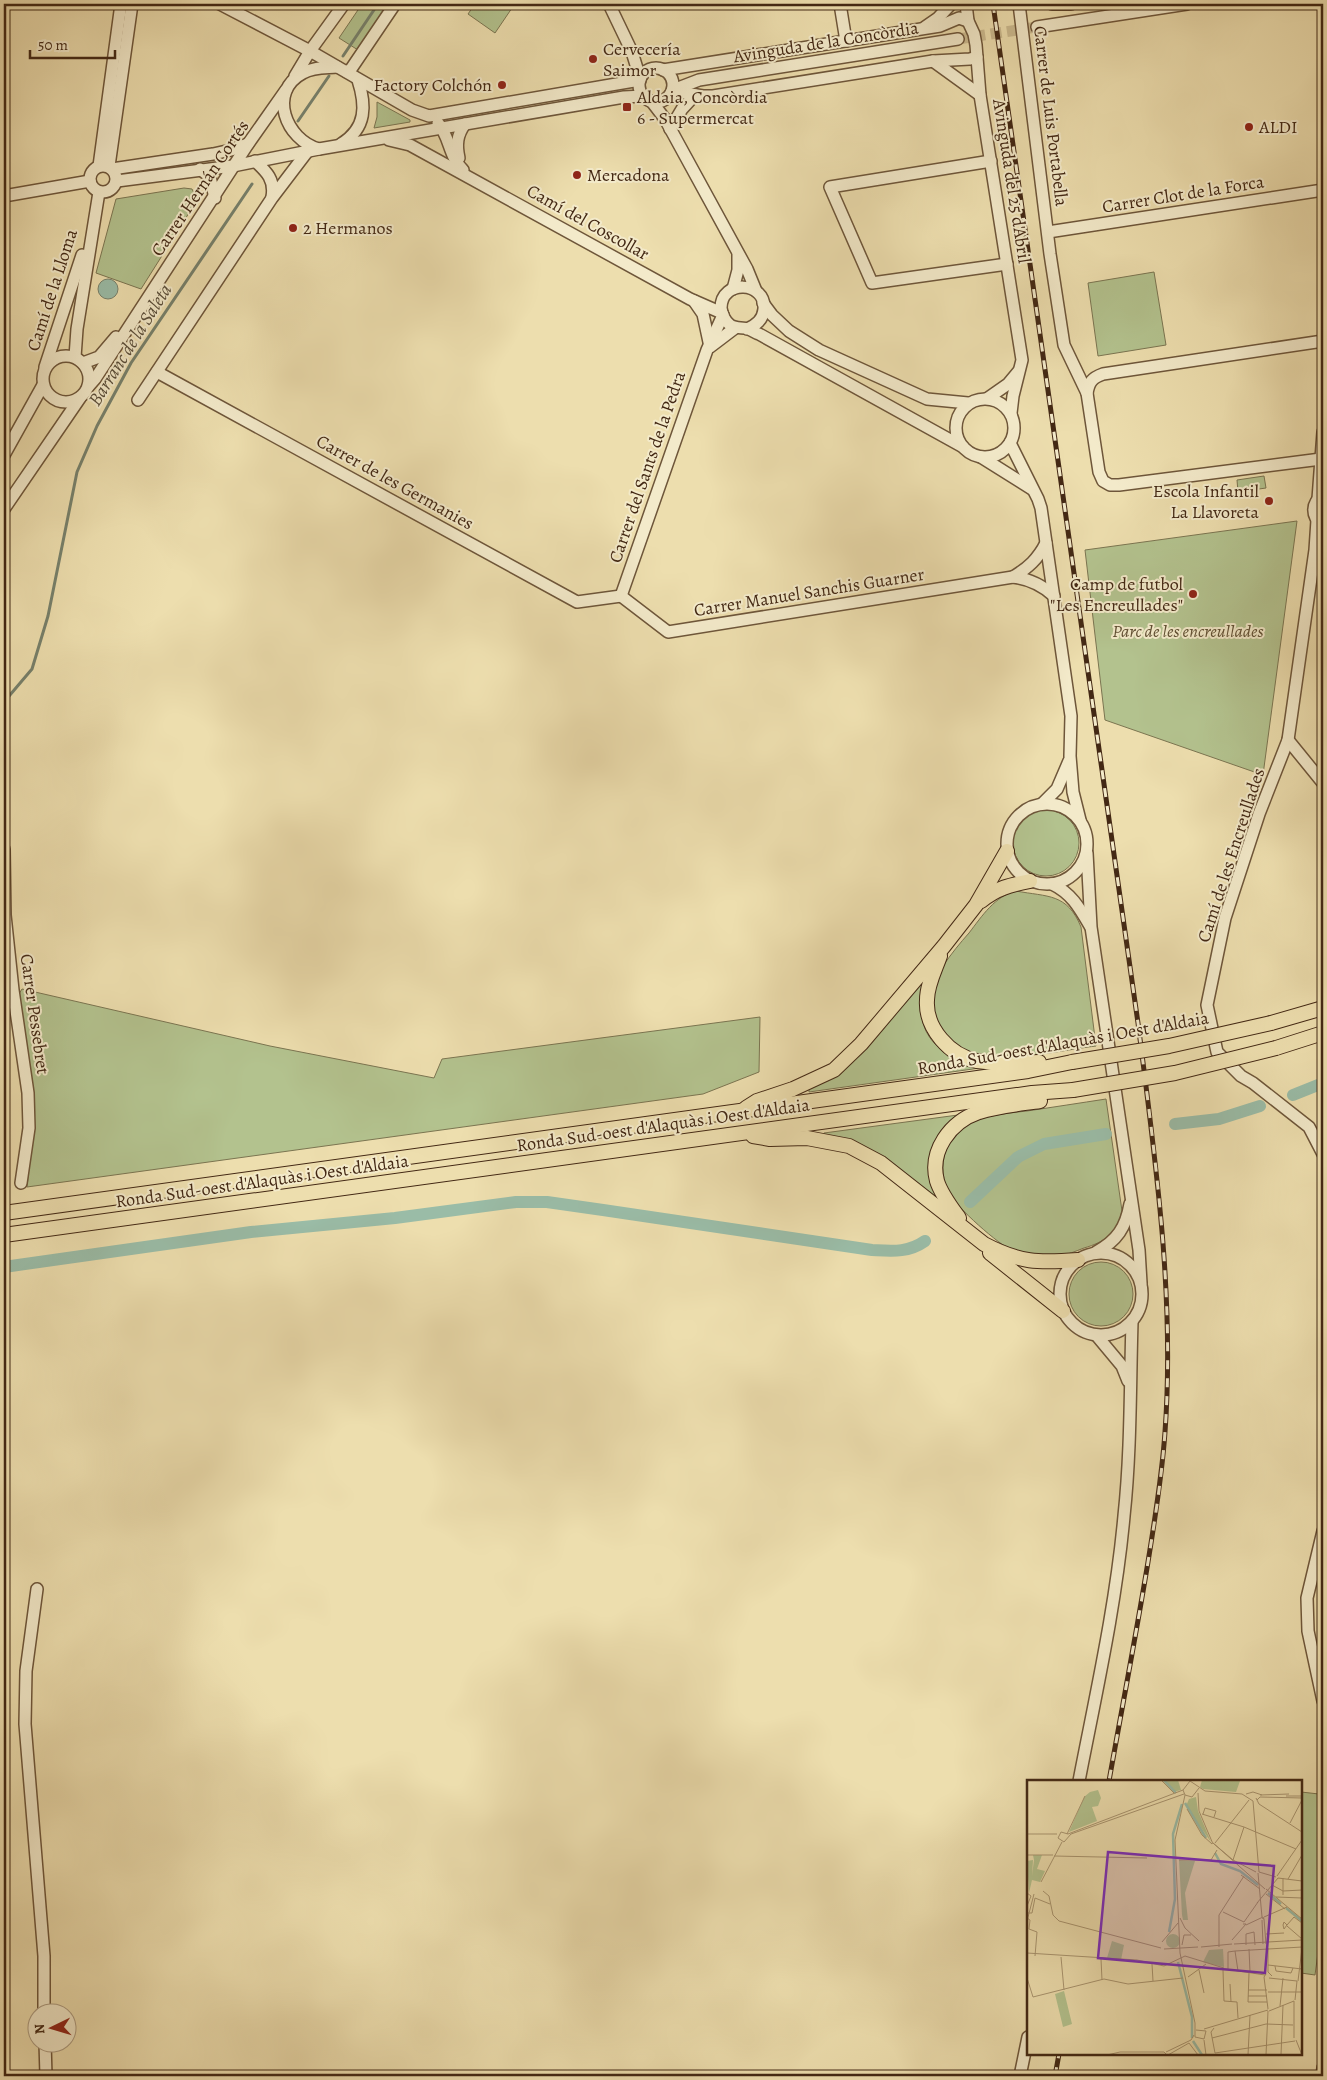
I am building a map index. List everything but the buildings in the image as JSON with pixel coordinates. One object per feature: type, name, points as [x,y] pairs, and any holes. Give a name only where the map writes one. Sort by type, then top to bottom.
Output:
[{"type":"main road","points":[[739,1112],[757,1101],[793,1089],[834,1070],[861,1044],[976,905],[1007,851]]},
{"type":"main road","points":[[976,905],[994,891],[1030,881]]},
{"type":"main road","points":[[944,946],[930,983],[927,1000],[930,1020],[934,1029],[947,1046],[976,1061],[1072,1062]]},
{"type":"main road","name":"Ronda Sud-oest d'Alaquàs i Oest d'Aldaia","points":[[4,1213],[1028,1071],[1169,1046],[1271,1023],[1323,1008]]},
{"type":"main road","name":"Ronda Sud-oest d'Alaquàs i Oest d'Aldaia","points":[[4,1235],[1032,1093],[1072,1090],[1175,1074],[1276,1048],[1323,1033]]},
{"type":"main road","points":[[968,1231],[949,1205],[938,1184],[936,1161],[944,1138],[961,1121],[977,1113],[1051,1099],[1072,1090]]},
{"type":"main road","points":[[743,1134],[770,1140],[807,1138],[849,1146],[881,1163],[984,1244],[1000,1262],[1063,1311]]},
{"type":"main road","points":[[984,1244],[1008,1256],[1033,1262],[1078,1260]]},
{"type":"street","points":[[117,181],[107,167],[121,4]]},
{"type":"street","points":[[107,167],[132,4]]},
{"type":"street","name":"Camí del Coscollar","points":[[220,4],[238,8],[358,80],[412,110],[430,116],[441,128],[454,159],[466,173]]},
{"type":"street","name":"Carrer Hernán Cortés","points":[[88,387],[215,198],[233,166],[344,4]]},
{"type":"street","points":[[319,149],[305,143],[290,129],[286,121],[289,86],[304,72],[318,68],[351,69],[395,4]]},
{"type":"street","points":[[609,4],[628,43],[640,79],[639,89],[658,109],[670,129],[752,279],[756,291],[772,315],[789,331],[819,350],[927,399],[950,403],[968,403],[981,398],[988,398],[1001,403],[1011,413],[1014,428],[1010,443],[995,456],[981,457]]},
{"type":"street","points":[[840,4],[846,41]]},
{"type":"street","points":[[921,30],[938,18],[951,4]]},
{"type":"street","name":"Avinguda del 25 d'Abril","points":[[966,4],[968,21],[974,34],[980,95],[1022,364],[1013,396],[1011,413]]},
{"type":"street","name":"Carrer de Luis Portabella","points":[[1019,4],[1064,345],[1087,393],[1099,472],[1103,481],[1110,485],[1152,482],[1321,459]]},
{"type":"street","points":[[1052,4],[1071,4]]},
{"type":"street","points":[[1037,27],[1187,4]]},
{"type":"street","name":"Avinguda de la Concòrdia","points":[[663,71],[921,30],[940,26],[959,18],[968,21]]},
{"type":"street","name":"Avinguda de la Concòrdia","points":[[670,94],[699,80],[958,39]]},
{"type":"street","points":[[628,43],[641,59],[663,71],[673,86],[670,94],[670,129]]},
{"type":"street","name":"Avinguda de la Concòrdia","points":[[670,94],[679,91],[695,95],[713,96],[933,61],[977,57]]},
{"type":"street","points":[[933,61],[980,95]]},
{"type":"street","points":[[430,116],[640,79],[646,71],[663,71]]},
{"type":"street","name":"Avinguda de la Concòrdia","points":[[663,71],[699,80]]},
{"type":"street","points":[[337,146],[352,135],[362,118],[364,99],[358,80]]},
{"type":"street","points":[[117,181],[233,166],[319,149],[624,97],[661,102],[670,94]]},
{"type":"street","points":[[670,129],[682,108],[695,95]]},
{"type":"street","points":[[465,124],[458,136],[456,146],[466,173]]},
{"type":"street","name":"Camí del Coscollar","points":[[382,139],[410,145],[466,173],[691,300],[722,314]]},
{"type":"street","points":[[117,181],[115,186],[108,192],[99,192],[90,181],[92,172],[107,167],[213,154],[248,144]]},
{"type":"street","points":[[138,400],[272,198],[307,152]]},
{"type":"street","name":"Carrer Hernán Cortés","points":[[255,161],[267,172],[272,180],[274,188],[272,198]]},
{"type":"street","points":[[991,161],[830,187],[872,283],[1007,264]]},
{"type":"street","points":[[200,170],[210,177],[215,198]]},
{"type":"street","points":[[4,196],[90,181]]},
{"type":"street","name":"Carrer Clot de la Forca","points":[[1048,232],[1323,190]]},
{"type":"street","name":"Camí de la Lloma","points":[[79,360],[75,343],[92,224],[99,192]]},
{"type":"street","name":"Camí de la Lloma","points":[[45,367],[92,224]]},
{"type":"street","points":[[733,289],[738,270],[738,254]]},
{"type":"street","points":[[756,291],[745,286],[733,289],[724,297],[722,314],[726,322],[741,328],[963,447],[971,454],[981,457],[1033,490]]},
{"type":"street","name":"Camí del Coscollar","points":[[691,300],[709,300],[724,297]]},
{"type":"street","points":[[691,300],[703,314],[708,347]]},
{"type":"street","points":[[708,347],[718,339],[759,322],[762,316],[763,303]]},
{"type":"street","name":"Carrer Hernán Cortés","points":[[79,360],[99,357],[142,305]]},
{"type":"street","name":"Carrer del Sants de la Pedra","points":[[621,596],[708,347],[722,314]]},
{"type":"street","points":[[1087,393],[1089,383],[1103,374],[1323,341]]},
{"type":"street","points":[[4,509],[88,387],[89,374],[79,360],[62,356],[50,362],[45,367],[42,376],[43,385],[51,398],[66,403],[80,398]]},
{"type":"street","points":[[988,398],[1015,376],[1022,364]]},
{"type":"street","name":"Carrer de les Germanies","points":[[157,372],[577,602],[621,596]]},
{"type":"street","points":[[4,455],[43,385]]},
{"type":"street","points":[[963,447],[956,432],[956,424],[962,409],[968,403]]},
{"type":"street","points":[[1321,497],[1323,432]]},
{"type":"street","points":[[1010,443],[1040,503],[1071,716],[1070,756],[1073,792],[1080,820],[1087,836],[1091,927],[1131,1195],[1139,1250],[1141,1304],[1132,1322],[1122,1330],[1110,1335],[1097,1336],[1086,1333],[1076,1328],[1063,1311],[1060,1300],[1060,1288],[1063,1277],[1069,1267],[1078,1260],[1095,1253],[1115,1240],[1124,1227],[1131,1195]]},
{"type":"street","name":"Camí de les Encreullades","points":[[1321,497],[1313,508],[1320,523],[1288,740],[1259,814],[1225,918],[1207,1006],[1217,1052],[1241,1076],[1253,1083],[1309,1127],[1323,1154]]},
{"type":"street","points":[[1315,550],[1323,540]]},
{"type":"street","name":"Carrer Manuel Sanchis Guarner","points":[[1013,577],[1030,567],[1042,552],[1046,543]]},
{"type":"street","name":"Carrer Manuel Sanchis Guarner","points":[[621,596],[668,632],[1013,577],[1026,579],[1038,584],[1054,596]]},
{"type":"street","points":[[1288,740],[1323,783]]},
{"type":"street","points":[[1043,804],[1057,789],[1070,756]]},
{"type":"street","points":[[1080,820],[1064,807],[1054,804],[1030,807],[1019,814],[1009,832],[1007,851],[1012,863],[1020,874],[1030,881],[1052,884],[1064,890],[1074,899],[1091,927]]},
{"type":"street","name":"Carrer Pessebret","points":[[4,849],[4,907],[13,990],[28,1094],[29,1128],[22,1183]]},
{"type":"street","points":[[1052,884],[1064,881],[1074,874],[1082,864],[1087,853]]},
{"type":"street","points":[[1095,1253],[1105,1253],[1124,1260],[1137,1274],[1141,1283]]},
{"type":"street","points":[[1079,1780],[1119,1561],[1128,1468],[1132,1322]]},
{"type":"street","points":[[1097,1336],[1122,1366],[1130,1393]]},
{"type":"street","points":[[1323,1531],[1307,1598],[1308,1631],[1323,1701]]},
{"type":"street","points":[[37,1588],[26,1671],[25,1724],[44,1956],[44,2002]]},
{"type":"street","points":[[1020,2076],[1027,2042]]},
{"type":"street","points":[[45,2052],[46,2076]]},
{"type":"street","points":[[1322,2076],[1323,2068]]},
{"type":"green space","points":[[362,4],[389,4],[358,50],[339,38]]},
{"type":"green space","points":[[475,4],[505,4],[512,8],[495,33],[468,14]]},
{"type":"green space","points":[[377,102],[410,120],[410,122],[374,128],[377,117]]},
{"type":"green space","points":[[184,188],[192,189],[196,197],[194,205],[141,289],[96,273],[116,199]]},
{"type":"green space","points":[[1154,272],[1166,345],[1098,356],[1088,283]]},
{"type":"green space","points":[[1264,476],[1266,488],[1238,492],[1237,480]]},
{"type":"green space","name":"Parc de les encreullades","points":[[1297,521],[1263,775],[1105,720],[1085,550]]},
{"type":"green space","points":[[1039,810],[1053,810],[1065,815],[1074,824],[1079,836],[1077,856],[1070,867],[1053,876],[1039,876],[1027,871],[1018,862],[1013,850],[1013,836],[1018,824],[1027,815]]},
{"type":"green space","points":[[1016,891],[1047,896],[1063,902],[1075,916],[1081,927],[1096,1046],[1016,1057],[984,1056],[971,1053],[959,1047],[948,1038],[941,1028],[933,1004],[933,991],[943,966],[990,907],[1002,897]]},
{"type":"green space","points":[[925,978],[922,1017],[924,1027],[929,1036],[935,1044],[951,1057],[970,1066],[980,1068],[809,1092],[809,1089],[836,1074]]},
{"type":"green space","points":[[22,989],[270,1046],[434,1078],[442,1059],[760,1017],[759,1072],[703,1094],[27,1187],[32,1139],[33,1091],[17,997]]},
{"type":"green space","points":[[1106,1099],[1122,1211],[1113,1231],[1098,1243],[1059,1256],[1013,1251],[978,1225],[949,1193],[943,1173],[943,1163],[949,1143],[962,1127],[992,1116]]},
{"type":"green space","points":[[958,1115],[944,1129],[938,1200],[823,1135],[824,1133]]},
{"type":"green space","points":[[1101,1262],[1113,1264],[1124,1271],[1131,1282],[1133,1294],[1131,1306],[1124,1317],[1113,1324],[1101,1326],[1089,1324],[1078,1317],[1071,1306],[1069,1294],[1071,1282],[1078,1271],[1089,1264]]},
{"type":"green space","points":[[1302,1792],[1319,1794],[1323,1797],[1323,1915],[1315,1975],[1302,1973]]},
{"type":"shaded area","points":[[108,279],[115,282],[118,289],[115,296],[108,299],[101,296],[98,289],[101,282]]},
{"type":"waterway","name":"Barranc de la Saleta","points":[[343,56],[378,4]]},
{"type":"waterway","name":"Barranc de la Saleta","points":[[298,121],[329,76]]},
{"type":"waterway","name":"Barranc de la Saleta","points":[[4,702],[32,669],[48,616],[77,472],[97,426],[131,363],[252,184]]},
{"type":"waterway","points":[[1293,1095],[1323,1083]]},
{"type":"waterway","points":[[1175,1124],[1219,1119],[1260,1106]]},
{"type":"waterway","points":[[970,1202],[1018,1157],[1044,1144],[1106,1134]]},
{"type":"waterway","points":[[4,1267],[251,1232],[395,1218],[516,1202],[547,1202],[872,1250],[893,1251],[912,1248],[925,1241]]},
{"type":"tunnel","points":[[958,39],[1037,27]]},
{"type":"railway","points":[[993,4],[1138,1023],[1162,1227],[1167,1329],[1167,1381],[1162,1465],[1156,1514],[1109,1780]]},
{"type":"railway","points":[[1055,2076],[1059,2055]]},
{"type":"place","name":"Cervecería Saimor","points":[[593,59]]},
{"type":"place","name":"Factory Colchón","points":[[502,85]]},
{"type":"place","name":"Aldaia, Concòrdia 6 - Supermercat","points":[[627,107]]},
{"type":"place","name":"ALDI","points":[[1249,127]]},
{"type":"place","name":"Mercadona","points":[[577,175]]},
{"type":"place","name":"2 Hermanos","points":[[293,228]]},
{"type":"place","name":"Escola Infantil La Llavoreta","points":[[1269,501]]},
{"type":"place","name":"Camp de futbol \"Les Encreullades\"","points":[[1193,594]]}]
